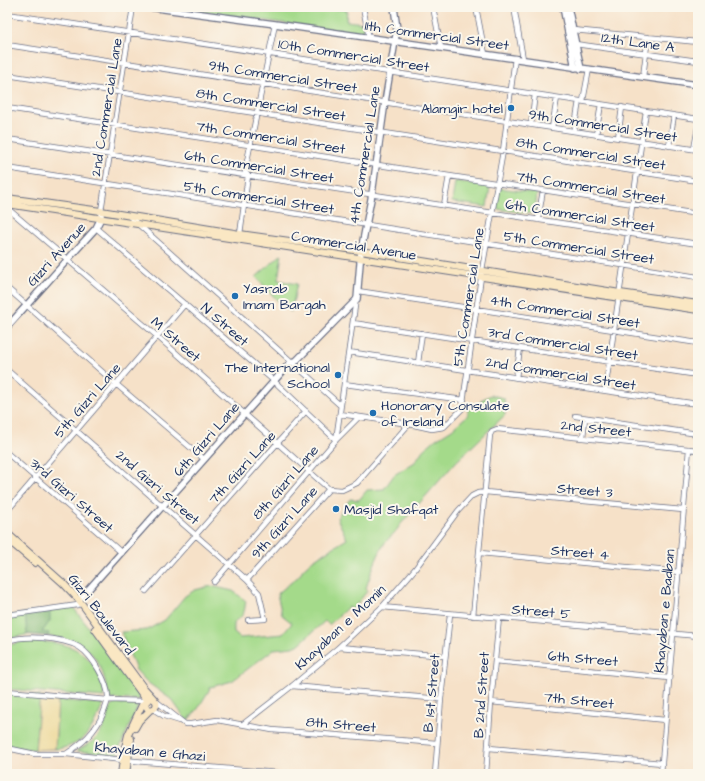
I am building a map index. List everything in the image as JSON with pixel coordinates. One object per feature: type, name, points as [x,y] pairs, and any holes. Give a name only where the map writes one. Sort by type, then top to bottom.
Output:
[{"type":"main road","name":"Commercial Avenue","points":[[7,198],[101,214],[135,223],[361,254]]},
{"type":"main road","name":"Commercial Avenue","points":[[7,204],[129,216],[698,310]]},
{"type":"main road","name":"Commercial Avenue","points":[[620,296],[698,304]]},
{"type":"main road","name":"Gizri Boulevard","points":[[7,533],[63,583],[143,687],[155,700]]},
{"type":"main road","name":"Gizri Boulevard","points":[[7,539],[78,602],[146,701]]},
{"type":"main road","points":[[121,774],[125,761],[129,745],[134,730],[139,721],[156,706],[155,700],[150,698],[142,705],[128,735],[125,761],[126,774]]},
{"type":"main road","points":[[146,701],[146,707],[152,709]]},
{"type":"street","name":"2nd Commercial Lane","points":[[101,214],[133,7]]},
{"type":"street","name":"11th Commercial Street","points":[[152,7],[698,85]]},
{"type":"street","points":[[363,7],[369,38]]},
{"type":"street","name":"4th Commercial Lane","points":[[336,440],[357,299],[361,254],[396,41],[397,29],[394,7]]},
{"type":"street","points":[[433,7],[441,48]]},
{"type":"street","points":[[476,7],[485,54]]},
{"type":"street","points":[[514,7],[523,59]]},
{"type":"street","points":[[564,7],[574,68]]},
{"type":"street","points":[[568,7],[581,69]]},
{"type":"street","name":"10th Commercial Street","points":[[7,14],[698,119]]},
{"type":"street","points":[[240,234],[248,176],[245,171],[262,84],[276,24]]},
{"type":"street","points":[[573,30],[698,42]]},
{"type":"street","points":[[643,77],[648,37]]},
{"type":"street","name":"12th Lane A","points":[[575,44],[698,61]]},
{"type":"street","name":"9th Commercial Street","points":[[7,45],[696,150]]},
{"type":"street","name":"5th Commercial Lane","points":[[340,414],[409,424],[432,429],[444,427],[462,409],[482,274],[503,151],[515,58]]},
{"type":"street","points":[[574,131],[589,69]]},
{"type":"street","name":"8th Commercial Street","points":[[7,75],[698,181]]},
{"type":"street","points":[[531,124],[535,94]]},
{"type":"street","points":[[552,128],[557,98]]},
{"type":"street","points":[[596,135],[601,104]]},
{"type":"street","name":"7th Commercial Street","points":[[7,108],[698,214]]},
{"type":"street","points":[[618,138],[622,108]]},
{"type":"street","points":[[605,391],[646,111]]},
{"type":"street","points":[[669,146],[674,115]]},
{"type":"street","points":[[696,150],[698,127]]},
{"type":"street","name":"6th Commercial Street","points":[[7,138],[698,244]]},
{"type":"street","name":"5th Commercial Street","points":[[7,168],[698,277]]},
{"type":"street","points":[[444,205],[449,176]]},
{"type":"street","points":[[538,220],[543,190]]},
{"type":"street","name":"M Street","points":[[7,208],[66,260],[157,336],[329,489]]},
{"type":"street","name":"Gizri Avenue","points":[[7,327],[96,228],[101,214]]},
{"type":"street","points":[[129,216],[135,223],[341,406]]},
{"type":"street","name":"N Street","points":[[96,228],[274,381],[336,440]]},
{"type":"street","points":[[7,288],[204,460]]},
{"type":"street","name":"4th Commercial Street","points":[[358,291],[698,343]]},
{"type":"street","name":"6th Gizri Lane","points":[[78,602],[291,362],[296,361],[357,299]]},
{"type":"street","name":"5th Gizri Lane","points":[[7,510],[185,304]]},
{"type":"street","name":"3rd Commercial Street","points":[[353,323],[698,375]]},
{"type":"street","points":[[418,363],[422,333]]},
{"type":"street","points":[[516,378],[520,348]]},
{"type":"street","name":"2nd Commercial Street","points":[[349,352],[698,404]]},
{"type":"street","name":"2nd Gizri Street","points":[[7,370],[247,580],[259,593],[265,619],[248,620]]},
{"type":"street","points":[[344,384],[464,400]]},
{"type":"street","name":"7th Gizri Lane","points":[[146,591],[306,411]]},
{"type":"street","points":[[575,416],[698,434]]},
{"type":"street","name":"8th Gizri Lane","points":[[214,582],[336,440],[359,417]]},
{"type":"street","points":[[583,438],[585,418]]},
{"type":"street","name":"9th Gizri Lane","points":[[247,580],[329,489],[342,490],[357,483],[409,424]]},
{"type":"street","name":"2nd Street","points":[[485,492],[490,435],[492,431],[497,429],[698,450]]},
{"type":"street","name":"Khayaban e Badban","points":[[661,774],[689,449]]},
{"type":"street","name":"3rd Gizri Street","points":[[7,453],[122,553]]},
{"type":"street","points":[[473,616],[485,492]]},
{"type":"street","name":"Street 3","points":[[485,492],[683,510]]},
{"type":"street","name":"Khayaban e Momin","points":[[243,724],[292,686],[382,607],[415,569],[458,511],[472,496],[485,492]]},
{"type":"street","name":"Street 4","points":[[480,553],[679,572]]},
{"type":"street","points":[[7,615],[78,602]]},
{"type":"street","name":"Street 5","points":[[382,607],[698,636]]},
{"type":"street","name":"B 1st Street","points":[[435,774],[450,614]]},
{"type":"street","name":"B 2nd Street","points":[[486,774],[498,618]]},
{"type":"street","points":[[7,641],[20,637],[32,637],[54,639],[72,643],[80,647],[98,668],[108,700],[100,719],[91,734],[76,748],[66,754]]},
{"type":"street","points":[[339,646],[445,656]]},
{"type":"street","name":"6th Street","points":[[494,661],[669,678]]},
{"type":"street","points":[[292,686],[441,699]]},
{"type":"street","points":[[7,691],[108,700],[146,701]]},
{"type":"street","points":[[155,700],[180,721]]},
{"type":"street","name":"7th Street","points":[[491,702],[665,720]]},
{"type":"street","points":[[152,709],[164,716],[185,724],[217,720],[243,724]]},
{"type":"street","name":"8th Street","points":[[243,724],[272,730],[437,743]]},
{"type":"street","name":"Khayaban e Ghazi","points":[[7,748],[35,754],[66,754],[125,761],[290,774]]},
{"type":"street","points":[[489,748],[662,763]]},
{"type":"green space","points":[[172,7],[336,7],[336,9],[347,10],[346,21],[363,23],[365,35]]},
{"type":"green space","points":[[455,181],[490,186],[487,207],[452,202]]},
{"type":"green space","points":[[499,188],[537,193],[535,214],[497,209]]},
{"type":"green space","points":[[282,254],[278,280],[297,284],[291,312],[276,299],[256,277]]},
{"type":"green space","points":[[491,395],[504,398],[505,415],[456,462],[384,544],[376,560],[366,588],[368,590],[353,609],[348,607],[329,625],[325,621],[298,645],[274,649],[232,681],[211,687],[197,710],[187,721],[172,700],[147,682],[136,670],[121,632],[147,630],[165,620],[185,596],[195,590],[211,586],[233,591],[246,601],[244,613],[236,620],[234,624],[234,633],[240,638],[283,634],[292,623],[282,615],[277,594],[299,576],[303,569],[313,560],[347,539],[337,518],[350,499],[359,500],[367,490],[384,489],[394,475],[415,462],[423,450],[436,439],[452,429],[468,415],[468,409],[481,403],[481,400]]},
{"type":"green space","points":[[73,607],[139,694],[139,700],[110,699],[103,674],[97,661],[92,654],[80,645],[59,638],[30,635],[7,639],[7,616]]},
{"type":"green space","points":[[50,612],[50,621],[42,632],[49,633],[48,636],[27,634],[25,613]]},
{"type":"green space","points":[[23,641],[55,643],[74,648],[82,653],[90,660],[100,676],[104,697],[7,689],[7,646]]},
{"type":"green space","points":[[7,693],[40,696],[35,750],[14,747],[7,744]]},
{"type":"green space","points":[[58,700],[104,704],[91,728],[81,740],[75,744],[55,749]]},
{"type":"green space","points":[[116,703],[138,706],[117,754],[76,751],[96,738],[103,728],[111,706]]},
{"type":"sand","points":[[40,696],[58,700],[55,749],[35,750]]},
{"type":"place","name":"Alamgir hotel","points":[[511,108]]},
{"type":"place","name":"Yasrab Imam Bargah","points":[[235,296]]},
{"type":"place","name":"The International School","points":[[338,375]]},
{"type":"place","name":"Honorary Consulate of Ireland","points":[[373,413]]},
{"type":"place","name":"Masjid Shafqat","points":[[336,509]]}]
